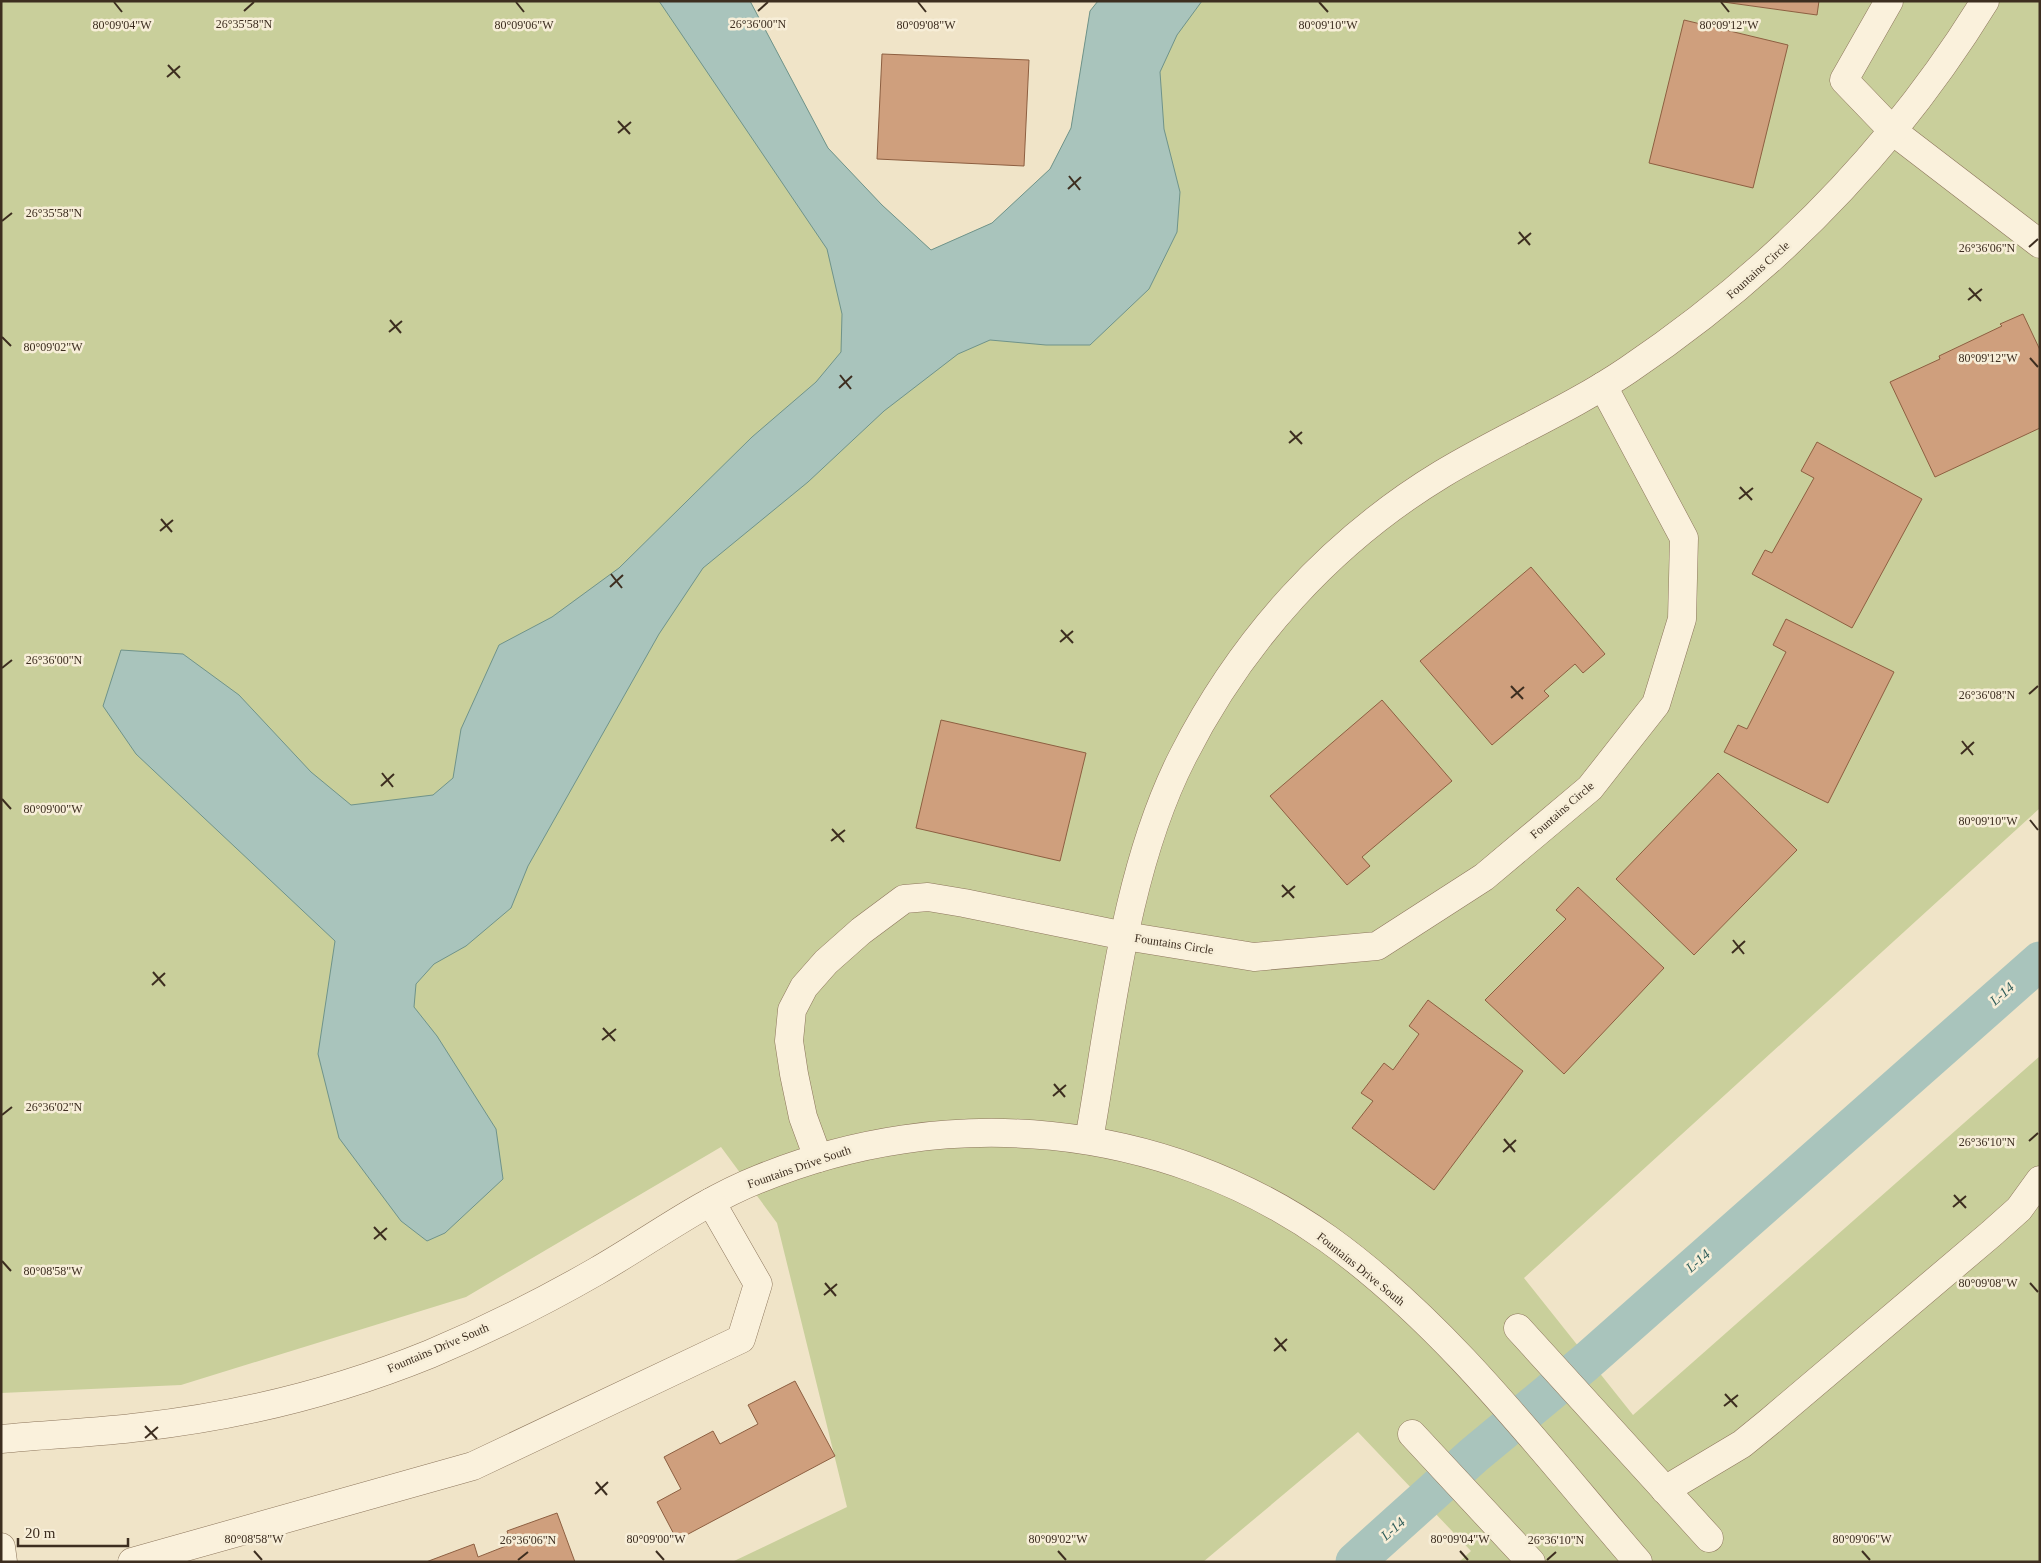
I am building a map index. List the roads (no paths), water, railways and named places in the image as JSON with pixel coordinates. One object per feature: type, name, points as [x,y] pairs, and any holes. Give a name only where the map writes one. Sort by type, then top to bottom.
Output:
[{"type":"street","points":[[1889,1],[1844,80],[1894,132],[2040,244]]},
{"type":"street","name":"Fountains Circle","points":[[1089,1140],[1125,936],[1148,840],[1180,761],[1207,711],[1272,618],[1331,557],[1397,503],[1444,473],[1561,412],[1603,386],[1686,330],[1745,283],[1827,206],[1894,132],[1961,41],[1986,1]]},
{"type":"street","name":"Fountains Circle","points":[[1125,936],[1254,957],[1377,946],[1484,877],[1590,788],[1656,704],[1682,619],[1684,538],[1603,386]]},
{"type":"street","points":[[818,1158],[803,1117],[794,1074],[789,1042],[792,1010],[804,987],[826,962],[886,911],[904,899],[928,898],[964,903],[1125,936]]},
{"type":"street","name":"Fountains Drive South","points":[[1,1439],[138,1428],[188,1421],[286,1400],[357,1380],[428,1354],[531,1308],[596,1272],[711,1202],[759,1178],[818,1158],[886,1141],[965,1132],[1044,1134],[1089,1140],[1166,1158],[1240,1187],[1287,1212],[1331,1241],[1385,1286],[1464,1361],[1638,1562]]},
{"type":"street","points":[[1665,1490],[1742,1444],[1769,1422],[2019,1209],[2040,1180]]},
{"type":"street","points":[[132,1562],[473,1466],[741,1339],[758,1284],[711,1202]]},
{"type":"street","points":[[1518,1328],[1624,1448],[1709,1538]]},
{"type":"street","points":[[1412,1434],[1525,1557]]},
{"type":"street","points":[[1,1547],[3,1562]]},
{"type":"water","points":[[659,1],[750,1],[828,148],[882,205],[931,250],[992,223],[1050,169],[1071,128],[1090,11],[1098,1],[1202,1],[1177,35],[1160,72],[1164,129],[1180,192],[1177,232],[1149,289],[1090,345],[1046,345],[990,340],[958,354],[884,411],[808,482],[703,568],[659,634],[528,866],[511,908],[466,946],[434,964],[416,984],[414,1007],[437,1036],[496,1129],[503,1179],[445,1233],[427,1241],[401,1221],[339,1138],[318,1054],[335,941],[136,754],[103,706],[121,650],[183,654],[239,695],[311,772],[351,805],[433,795],[453,778],[461,729],[499,645],[552,617],[619,568],[752,437],[816,382],[841,352],[842,314],[827,249]]},
{"type":"waterway","name":"L-14","points":[[1355,1562],[1474,1455],[1585,1363],[2040,961]]}]
